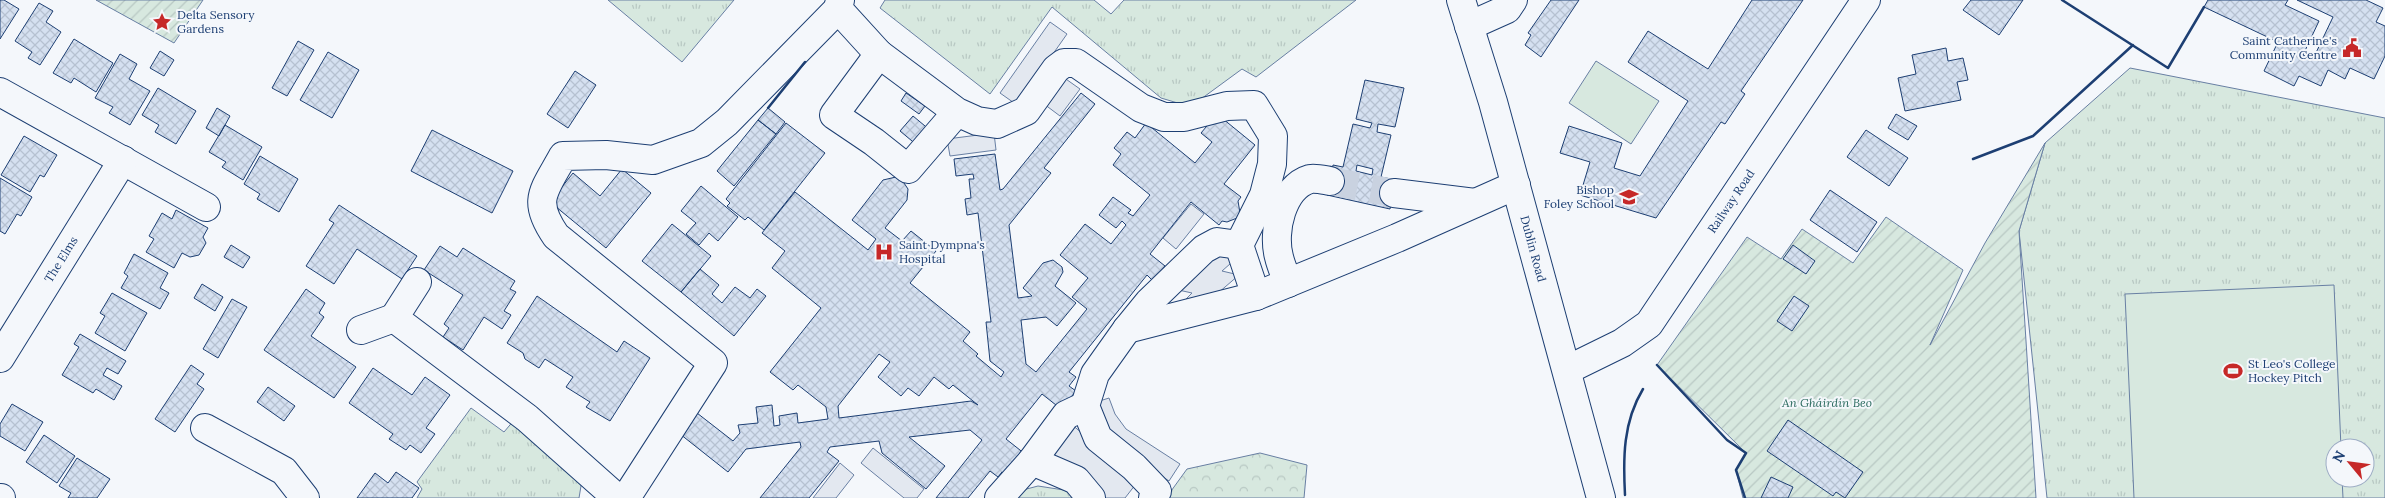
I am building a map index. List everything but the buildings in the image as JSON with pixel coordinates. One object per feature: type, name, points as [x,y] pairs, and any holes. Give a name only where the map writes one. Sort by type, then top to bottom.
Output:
[{"type":"street","name":"Dublin Road","points":[[1461,0],[1494,102],[1601,498]]},
{"type":"street","points":[[1469,26],[1507,8],[1514,0]]},
{"type":"street","name":"Railway Road","points":[[1567,370],[1622,343],[1648,324],[1866,0]]},
{"type":"street","points":[[626,498],[713,363],[556,236],[544,218],[541,202],[549,182],[563,156],[606,154],[653,160],[701,143],[727,122],[839,4],[879,54],[957,112],[977,121],[997,124],[1026,110],[1056,69],[1064,63],[1076,63],[1141,108],[1164,116],[1184,117],[1226,106],[1254,105],[1273,136],[1272,164],[1264,195],[1239,245],[1256,296]]},
{"type":"street","points":[[879,54],[834,115],[908,169],[957,112]]},
{"type":"street","points":[[0,92],[206,207]]},
{"type":"street","name":"The Elms","points":[[0,358],[123,160]]},
{"type":"street","points":[[1288,283],[1278,256],[1277,228],[1280,210],[1303,183],[1312,179],[1330,181]]},
{"type":"street","points":[[1126,328],[1256,296],[1516,185]]},
{"type":"street","points":[[1394,193],[1475,203]]},
{"type":"street","points":[[1153,498],[1157,491],[1134,467],[1098,438],[1085,406],[1096,374],[1126,328],[1149,302],[1204,249],[1217,242],[1239,245]]},
{"type":"street","points":[[361,330],[394,318],[416,282]]},
{"type":"street","points":[[394,318],[528,418],[617,498]]},
{"type":"street","points":[[999,498],[1032,462],[1066,415],[1085,406]]},
{"type":"street","points":[[205,428],[284,470],[304,498]]},
{"type":"street","points":[[1032,462],[1076,480],[1091,498]]},
{"type":"green space","name":"Delta Sensory Gardens","points":[[96,0],[203,0],[174,43]]},
{"type":"green space","points":[[608,0],[734,0],[682,62]]},
{"type":"green space","points":[[885,0],[1094,0],[1111,14],[1124,0],[1356,0],[1256,77],[1242,69],[1201,99],[1181,104],[1161,98],[1052,7],[990,94],[880,8]]},
{"type":"green space","points":[[1596,61],[1659,101],[1631,144],[1569,103]]},
{"type":"green space","points":[[2130,68],[2385,118],[2385,498],[2047,498],[2019,231],[2045,143]]},
{"type":"green space","name":"An Gháirdín Beo","points":[[2045,143],[2019,231],[2036,498],[1743,498],[1736,470],[1746,453],[1657,365],[1747,237],[1781,259],[1802,229],[1853,263],[1886,217],[1963,270],[1930,345],[1985,243]]},
{"type":"green space","name":"St Leo's College Hockey Pitch","points":[[2334,285],[2341,438],[2325,438],[2325,488],[2342,488],[2343,498],[2134,498],[2125,294]]},
{"type":"green space","points":[[471,408],[504,432],[515,419],[582,480],[579,498],[417,498],[422,489],[417,482]]},
{"type":"green space","points":[[1260,453],[1307,465],[1304,498],[1166,498],[1187,469]]},
{"type":"green space","points":[[1038,486],[1064,490],[1076,498],[1012,498],[1019,491]]},
{"type":"shaded area","points":[[1050,22],[1067,34],[1017,105],[1000,93]]},
{"type":"shaded area","points":[[1063,77],[1080,89],[1060,116],[1044,104]]},
{"type":"shaded area","points":[[994,133],[996,150],[950,156],[947,139]]},
{"type":"shaded area","points":[[1191,204],[1204,214],[1176,249],[1163,238]]},
{"type":"shaded area","points":[[1219,251],[1239,256],[1222,271],[1239,275],[1204,305],[1185,300],[1192,293],[1174,289]]},
{"type":"shaded area","points":[[1109,398],[1115,414],[1126,429],[1180,464],[1169,481],[1115,445],[1090,404]]},
{"type":"shaded area","points":[[1071,424],[1139,480],[1125,498],[1105,498],[1048,451]]},
{"type":"shaded area","points":[[873,448],[924,489],[917,498],[904,498],[861,463]]},
{"type":"shaded area","points":[[840,463],[854,475],[836,498],[813,498]]},
{"type":"tunnel","points":[[1330,181],[1394,193]]},
{"type":"wall","points":[[2062,0],[2168,68],[2204,7]]},
{"type":"wall","points":[[1973,159],[2033,136],[2133,45]]},
{"type":"wall","points":[[768,108],[805,62]]},
{"type":"wall","points":[[1657,365],[1727,440],[1746,453],[1736,470],[1745,498]]},
{"type":"wall","points":[[1625,495],[1624,467],[1628,427],[1631,414],[1643,389]]},
{"type":"place","name":"Delta Sensory Gardens","points":[[162,22]]},
{"type":"place","name":"Saint Catherine's Community Centre","points":[[2352,48]]},
{"type":"place","name":"Bishop Foley School","points":[[1629,197]]},
{"type":"place","name":"Saint Dympna's Hospital","points":[[884,252]]},
{"type":"place","name":"St Leo's College Hockey Pitch","points":[[2233,371]]}]
